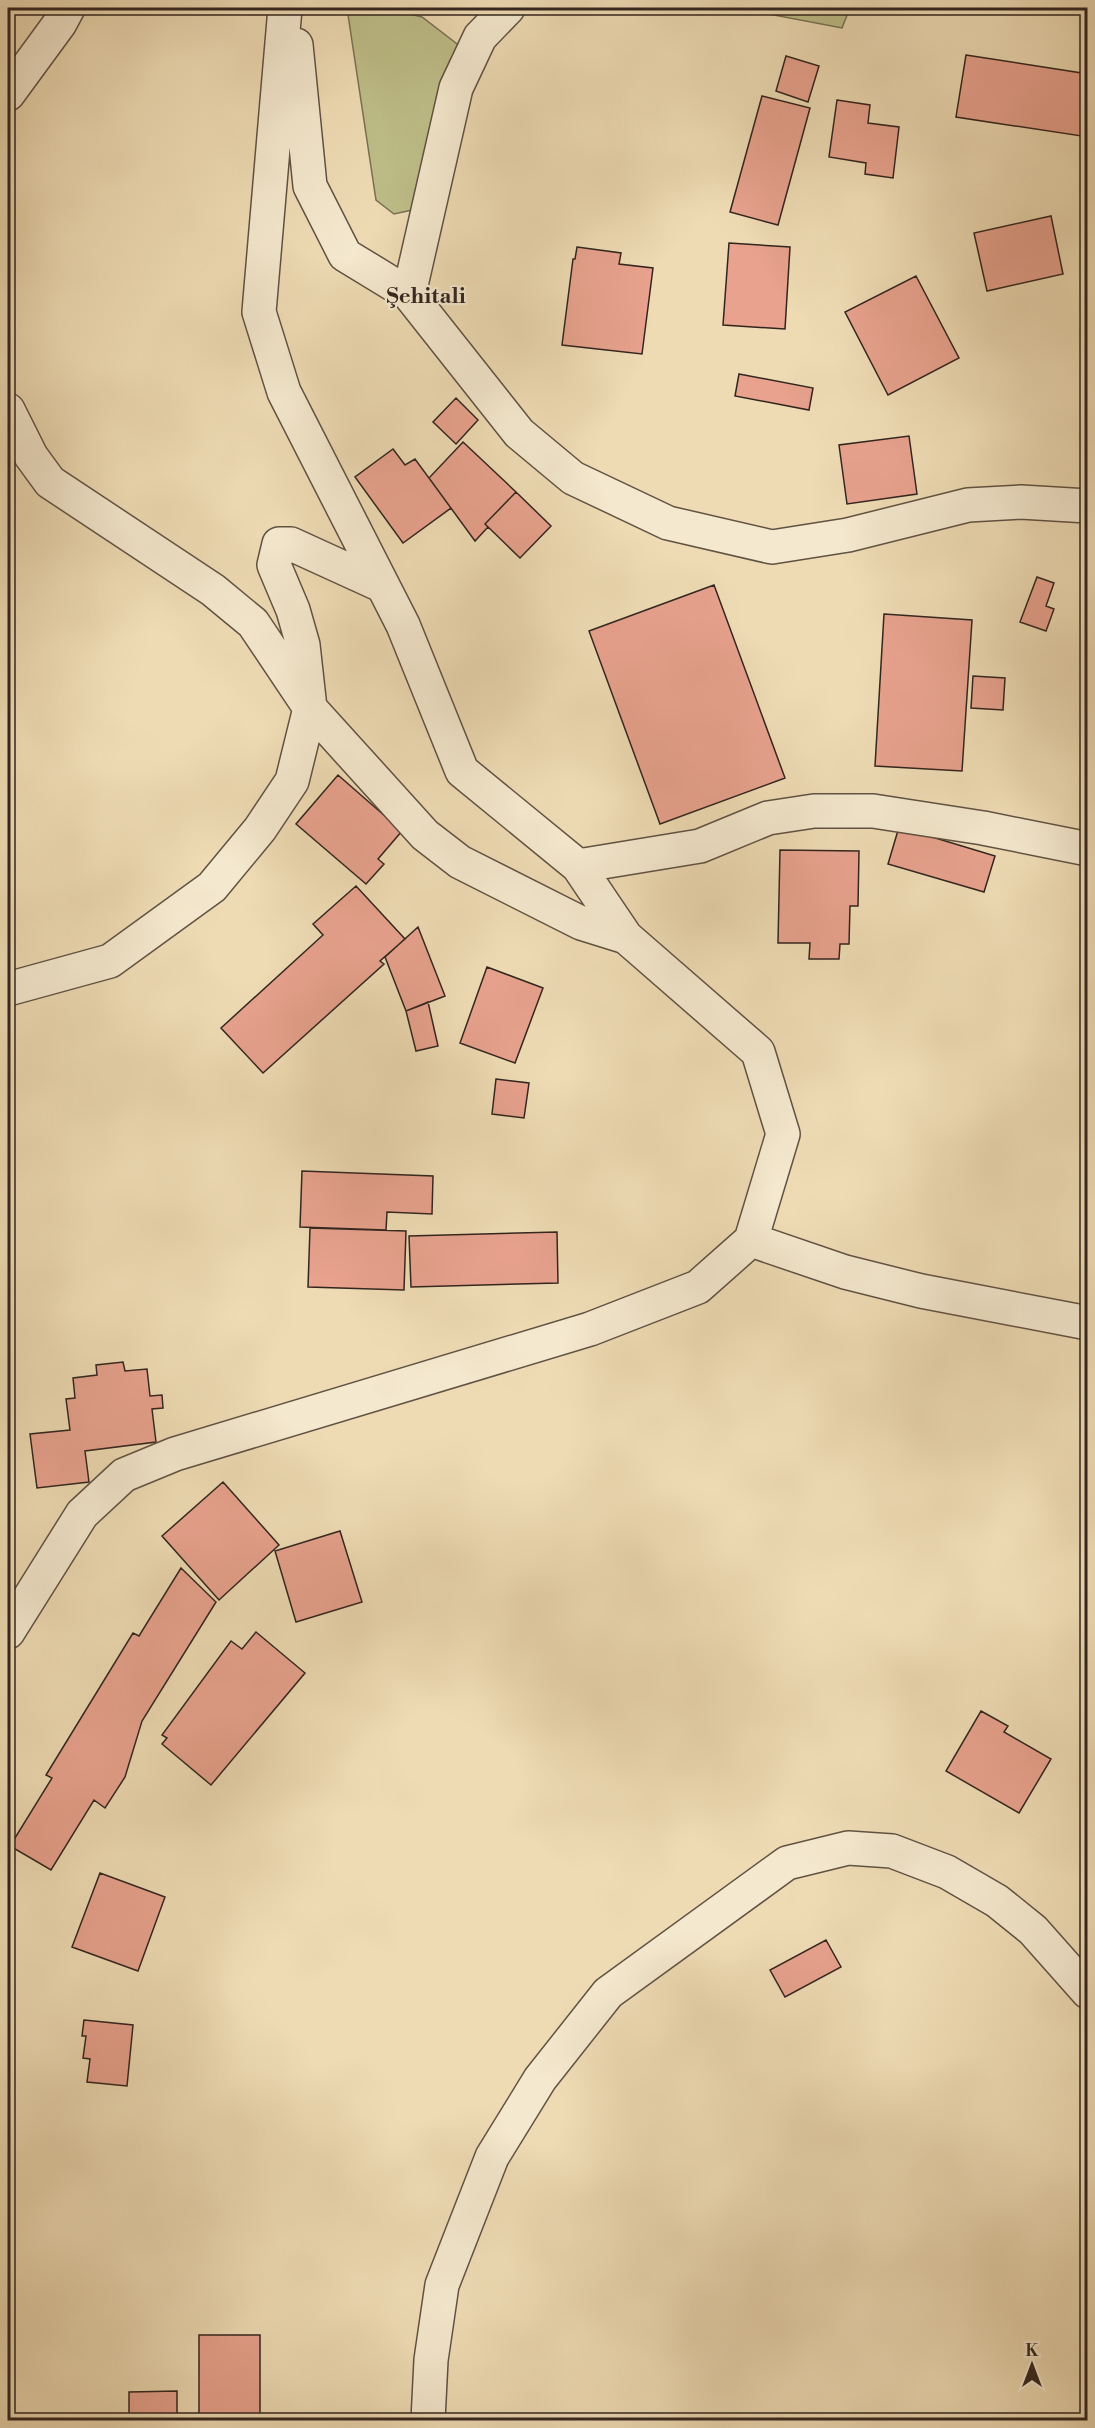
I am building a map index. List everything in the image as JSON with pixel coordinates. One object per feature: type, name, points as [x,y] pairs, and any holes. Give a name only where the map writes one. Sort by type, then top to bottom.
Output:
[{"type":"street","points":[[8,94],[60,23],[68,8]]},
{"type":"street","points":[[8,1632],[82,1514],[124,1475],[175,1454],[590,1329],[698,1287],[751,1240],[783,1134],[758,1052],[626,937],[578,866],[462,771],[403,624],[284,392],[259,312],[285,8]]},
{"type":"street","points":[[293,8],[309,186],[345,255],[409,294],[519,433],[573,478],[668,522],[772,547],[848,535],[968,505],[1021,502],[1088,506]]},
{"type":"street","points":[[409,294],[456,88],[480,37],[508,8]]},
{"type":"street","points":[[8,410],[32,456],[50,482],[213,590],[253,622],[310,708],[425,835],[460,862],[581,923],[626,937]]},
{"type":"street","points":[[8,989],[110,961],[212,887],[260,829],[292,781],[310,708],[303,645],[293,610],[274,565],[279,544],[291,544],[383,586]]},
{"type":"street","points":[[578,866],[700,846],[768,818],[814,811],[873,811],[983,828],[1088,849]]},
{"type":"street","points":[[751,1240],[845,1272],[921,1291],[1088,1323]]},
{"type":"street","points":[[428,2421],[431,2360],[442,2285],[492,2157],[540,2079],[608,1993],[787,1863],[848,1848],[892,1851],[947,1872],[997,1902],[1033,1930],[1088,1992]]},
{"type":"green space","points":[[347,8],[385,8],[422,17],[461,47],[412,210],[394,214],[376,200]]},
{"type":"green space","points":[[747,8],[850,8],[842,28],[747,10]]},
{"type":"building","points":[[966,55],[1088,74],[1088,137],[956,117]]},
{"type":"building","points":[[786,56],[819,66],[808,102],[776,91]]},
{"type":"building","points":[[762,96],[810,108],[778,225],[730,212]]},
{"type":"building","points":[[837,100],[870,105],[868,123],[899,127],[893,178],[865,174],[866,163],[829,157]]},
{"type":"building","points":[[1051,216],[1063,274],[987,291],[974,233]]},
{"type":"building","points":[[729,243],[790,247],[785,329],[723,325]]},
{"type":"building","points":[[577,247],[621,253],[619,264],[653,268],[642,354],[562,345],[573,259],[575,259]]},
{"type":"building","points":[[916,276],[959,358],[888,395],[845,312]]},
{"type":"building","points":[[739,374],[813,388],[809,410],[735,396]]},
{"type":"building","points":[[456,398],[478,420],[456,444],[433,422]]},
{"type":"building","points":[[909,436],[917,494],[847,504],[839,445]]},
{"type":"building","points":[[463,442],[516,492],[485,524],[488,527],[475,541],[429,478]]},
{"type":"building","points":[[393,449],[405,465],[415,459],[451,508],[403,543],[355,477]]},
{"type":"building","points":[[516,492],[551,526],[520,558],[485,524]]},
{"type":"building","points":[[1037,577],[1054,583],[1046,606],[1054,609],[1046,631],[1020,622]]},
{"type":"building","points":[[714,585],[785,778],[660,824],[589,631]]},
{"type":"building","points":[[884,614],[972,620],[962,771],[875,766]]},
{"type":"building","points":[[973,676],[1005,678],[1003,710],[971,708]]},
{"type":"building","points":[[338,775],[402,831],[378,859],[384,864],[366,884],[296,824]]},
{"type":"building","points":[[899,827],[995,856],[984,892],[888,864]]},
{"type":"building","points":[[780,850],[859,851],[858,906],[850,906],[849,944],[840,944],[839,959],[809,959],[810,943],[778,943]]},
{"type":"building","points":[[356,886],[405,939],[380,961],[384,964],[263,1073],[221,1028],[323,935],[313,924]]},
{"type":"building","points":[[418,927],[445,996],[406,1011],[385,957]]},
{"type":"building","points":[[487,967],[543,988],[515,1063],[460,1043]]},
{"type":"building","points":[[428,1002],[438,1046],[416,1051],[406,1011]]},
{"type":"building","points":[[496,1079],[529,1083],[524,1118],[492,1114]]},
{"type":"building","points":[[302,1171],[433,1176],[432,1214],[387,1212],[386,1230],[300,1227]]},
{"type":"building","points":[[310,1228],[406,1231],[404,1290],[308,1287]]},
{"type":"building","points":[[557,1232],[558,1283],[411,1287],[409,1236]]},
{"type":"building","points":[[123,1362],[125,1371],[147,1369],[150,1396],[162,1395],[163,1408],[152,1409],[156,1442],[85,1451],[89,1482],[37,1488],[30,1434],[70,1430],[66,1399],[75,1398],[73,1378],[97,1375],[96,1365]]},
{"type":"building","points":[[223,1482],[279,1545],[219,1600],[162,1536]]},
{"type":"building","points":[[340,1531],[362,1602],[296,1622],[275,1551]]},
{"type":"building","points":[[181,1568],[216,1602],[142,1721],[125,1777],[105,1808],[94,1800],[51,1870],[10,1846],[52,1778],[46,1775],[133,1633],[139,1636]]},
{"type":"building","points":[[256,1632],[305,1673],[211,1785],[162,1744],[167,1738],[162,1735],[231,1641],[242,1649]]},
{"type":"building","points":[[981,1711],[1008,1726],[1004,1732],[1051,1759],[1019,1813],[946,1771]]},
{"type":"building","points":[[100,1873],[165,1897],[138,1971],[72,1947]]},
{"type":"building","points":[[826,1940],[841,1967],[785,1997],[770,1970]]},
{"type":"building","points":[[84,2020],[133,2025],[127,2086],[87,2082],[90,2059],[83,2058],[86,2036],[82,2036]]},
{"type":"building","points":[[199,2335],[260,2335],[260,2420],[199,2420]]},
{"type":"building","points":[[177,2391],[177,2420],[129,2420],[129,2392]]},
{"type":"district","name":"Şehitali","points":[[426,296]]}]
